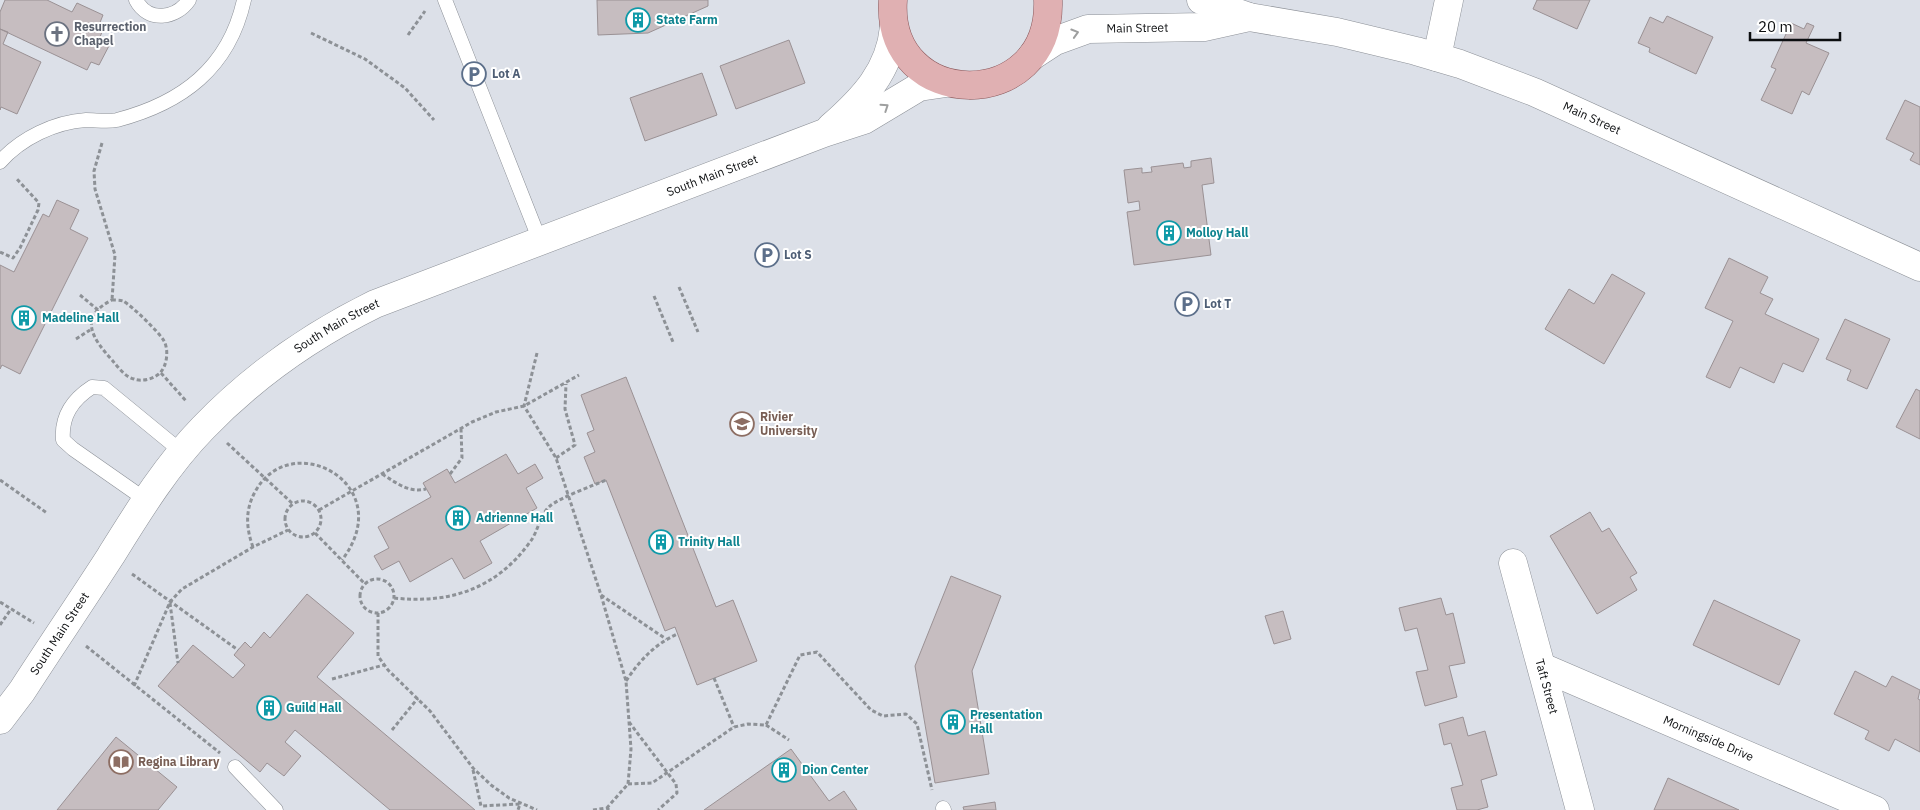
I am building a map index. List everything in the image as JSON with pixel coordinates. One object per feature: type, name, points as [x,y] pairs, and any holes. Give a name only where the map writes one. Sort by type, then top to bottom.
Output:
[{"type":"main road","points":[[892,9],[898,38],[909,57],[925,73],[946,83],[974,87],[996,82],[1016,72],[1032,56],[1044,36],[1049,11],[1048,0]]},
{"type":"street","name":"Main Street","points":[[1201,0],[1249,17],[1356,36],[1437,57],[1534,92],[1920,267]]},
{"type":"street","points":[[1437,57],[1450,0]]},
{"type":"street","name":"South Main Street","points":[[824,133],[849,111],[876,81],[889,56],[892,9]]},
{"type":"street","name":"Main Street","points":[[1032,56],[1060,38],[1088,29],[1196,27],[1218,25],[1249,17]]},
{"type":"street","name":"South Main Street","points":[[0,720],[22,690],[146,500],[182,452],[203,427],[256,379],[313,337],[375,304],[824,133],[864,120],[919,87],[946,83]]},
{"type":"street","name":"Taft Street","points":[[1513,563],[1580,810]]},
{"type":"street","name":"Morningside Drive","points":[[1542,667],[1875,810]]},
{"type":"lane","points":[[136,0],[145,11],[164,16],[174,14],[189,0]]},
{"type":"lane","points":[[2,160],[10,150],[57,126],[85,120],[115,120],[162,104],[188,88],[208,71],[227,48],[239,22],[244,0]]},
{"type":"lane","points":[[445,0],[540,241]]},
{"type":"lane","points":[[146,500],[63,440],[62,426],[69,409],[80,395],[92,387],[104,388],[182,452]]},
{"type":"lane","points":[[235,767],[276,810]]},
{"type":"path","points":[[408,34],[425,11]]},
{"type":"path","points":[[311,33],[365,59],[405,88],[434,120]]},
{"type":"path","points":[[112,300],[115,255],[95,188],[94,171],[102,143],[115,120]]},
{"type":"path","points":[[0,252],[13,258],[38,210],[39,204],[2,160]]},
{"type":"path","points":[[680,287],[698,332]]},
{"type":"path","points":[[80,295],[98,310]]},
{"type":"path","points":[[654,296],[673,342]]},
{"type":"path","points":[[112,300],[122,301],[132,307],[164,341],[167,352],[161,373],[145,380],[135,380],[126,375],[96,342],[90,330],[94,315],[98,310],[112,300]]},
{"type":"path","points":[[76,339],[90,330]]},
{"type":"path","points":[[537,353],[524,406],[556,458],[601,595],[626,681],[631,749],[628,784],[607,809],[593,810]]},
{"type":"path","points":[[161,373],[189,405]]},
{"type":"path","points":[[319,510],[461,429],[496,412],[524,406],[579,375]]},
{"type":"path","points":[[556,458],[575,445],[565,409],[566,384]]},
{"type":"path","points":[[450,474],[462,458],[461,429]]},
{"type":"path","points":[[226,442],[293,504]]},
{"type":"path","points":[[253,547],[246,520],[249,502],[258,486],[271,472],[288,465],[306,463],[324,467],[340,477],[352,491],[358,509],[358,527],[353,545],[342,560]]},
{"type":"path","points":[[382,474],[405,488],[416,491],[426,489]]},
{"type":"path","points":[[0,480],[47,513]]},
{"type":"path","points":[[394,598],[443,599],[467,592],[488,582],[521,555],[533,539],[550,506],[606,480]]},
{"type":"path","points":[[304,501],[315,505],[319,510],[321,522],[315,533],[304,538],[292,535],[285,525],[285,513],[293,504],[304,501]]},
{"type":"path","points":[[134,686],[170,602],[182,589],[253,547],[288,530]]},
{"type":"path","points":[[315,533],[365,584]]},
{"type":"path","points":[[130,572],[238,650]]},
{"type":"path","points":[[381,580],[391,586],[394,598],[387,610],[378,613],[367,610],[360,600],[360,594],[365,584],[381,580]]},
{"type":"path","points":[[601,595],[666,639]]},
{"type":"path","points":[[0,602],[37,624]]},
{"type":"path","points":[[170,602],[178,663]]},
{"type":"path","points":[[0,625],[11,608]]},
{"type":"path","points":[[378,613],[378,656],[384,665],[418,698],[472,768],[491,785],[520,804],[537,810]]},
{"type":"path","points":[[626,681],[640,661],[666,639],[677,634]]},
{"type":"path","points":[[85,645],[235,767]]},
{"type":"path","points":[[766,725],[800,655],[817,652],[871,710],[883,716],[906,714],[917,724],[934,796],[943,809]]},
{"type":"path","points":[[332,679],[384,665]]},
{"type":"path","points":[[714,678],[734,727]]},
{"type":"path","points":[[392,730],[418,698]]},
{"type":"path","points":[[629,722],[676,784],[677,793],[658,810]]},
{"type":"path","points":[[628,784],[652,783],[734,727],[748,724],[766,725],[789,740]]},
{"type":"path","points":[[472,768],[481,806],[520,804]]},
{"type":"path","points":[[518,810],[520,804]]},
{"type":"building","name":"Resurrection Chapel","points":[[5,0],[47,0],[72,12],[77,3],[103,15],[99,25],[104,27],[100,37],[111,42],[99,65],[91,62],[87,70],[0,29],[0,12]]},
{"type":"building","name":"State Farm","points":[[597,0],[708,0],[708,6],[648,33],[598,35]]},
{"type":"building","points":[[1537,0],[1590,0],[1577,29],[1533,9]]},
{"type":"building","points":[[1667,16],[1713,37],[1696,74],[1649,52],[1650,48],[1638,43],[1650,17],[1663,23]]},
{"type":"building","points":[[1791,23],[1804,29],[1807,23],[1814,26],[1806,43],[1829,53],[1809,95],[1802,91],[1792,114],[1761,100],[1776,69],[1771,67]]},
{"type":"building","points":[[0,29],[8,32],[3,44],[41,62],[17,114],[1,107],[0,110]]},
{"type":"building","points":[[789,40],[805,83],[736,109],[720,66]]},
{"type":"building","points":[[702,73],[717,115],[645,141],[630,98]]},
{"type":"building","points":[[1905,100],[1920,107],[1920,165],[1910,160],[1914,153],[1886,139]]},
{"type":"building","name":"Molloy Hall","points":[[1211,158],[1214,183],[1202,185],[1211,255],[1134,265],[1127,212],[1140,210],[1139,201],[1128,203],[1124,170],[1142,168],[1142,173],[1152,172],[1151,167],[1183,163],[1184,168],[1191,167],[1191,161]]},
{"type":"building","name":"Madeline Hall","points":[[57,200],[79,210],[70,229],[88,238],[20,374],[2,365],[0,369],[0,265],[14,272],[43,214],[49,217]]},
{"type":"building","points":[[1729,258],[1768,277],[1760,293],[1773,299],[1765,314],[1819,339],[1803,372],[1783,363],[1774,383],[1740,367],[1730,388],[1706,377],[1733,321],[1705,308]]},
{"type":"building","points":[[1612,274],[1645,293],[1604,364],[1545,329],[1569,289],[1594,304]]},
{"type":"building","points":[[1845,319],[1890,339],[1867,389],[1847,380],[1851,370],[1826,359]]},
{"type":"building","name":"Trinity Hall","points":[[626,377],[716,607],[733,600],[757,661],[697,685],[675,627],[665,631],[606,480],[595,484],[584,457],[595,452],[587,433],[594,430],[581,395]]},
{"type":"building","points":[[1916,389],[1920,391],[1920,439],[1896,427]]},
{"type":"building","name":"Adrienne Hall","points":[[506,454],[518,474],[535,464],[543,478],[526,488],[537,508],[480,541],[492,563],[464,579],[452,558],[410,582],[399,561],[382,570],[374,556],[389,548],[378,527],[431,497],[423,483],[447,469],[455,483]]},
{"type":"building","points":[[1590,512],[1602,532],[1609,528],[1637,573],[1630,577],[1637,590],[1597,614],[1550,536]]},
{"type":"building","name":"Presentation Hall","points":[[951,576],[1001,596],[972,671],[989,774],[935,783],[915,666]]},
{"type":"building","name":"Guild Hall","points":[[307,594],[354,633],[317,677],[475,810],[390,810],[295,730],[285,742],[301,756],[284,776],[267,763],[260,772],[158,686],[193,645],[233,678],[245,665],[234,655],[245,642],[251,648],[264,632],[270,638]]},
{"type":"building","points":[[1441,598],[1446,615],[1453,613],[1465,663],[1449,666],[1457,697],[1425,706],[1416,672],[1428,670],[1417,628],[1405,631],[1399,608]]},
{"type":"building","points":[[1714,600],[1800,640],[1779,685],[1693,645]]},
{"type":"building","points":[[1283,611],[1291,639],[1274,644],[1265,616]]},
{"type":"building","points":[[1855,671],[1886,687],[1892,676],[1920,690],[1918,699],[1920,700],[1920,752],[1895,739],[1889,751],[1865,739],[1869,731],[1834,714]]},
{"type":"building","points":[[1463,717],[1468,736],[1485,731],[1497,775],[1481,780],[1488,807],[1477,810],[1457,810],[1451,788],[1463,785],[1451,743],[1444,745],[1439,724]]},
{"type":"building","name":"Regina Library","points":[[116,737],[177,787],[158,810],[57,810]]},
{"type":"building","name":"Dion Center","points":[[791,749],[829,801],[844,791],[857,810],[704,810]]},
{"type":"building","points":[[1668,778],[1739,810],[1654,810]]},
{"type":"building","points":[[995,802],[996,810],[964,810],[963,807]]},
{"type":"place","name":"State Farm","points":[[638,20]]},
{"type":"place","name":"Resurrection Chapel","points":[[57,34]]},
{"type":"place","name":"Lot A","points":[[474,74]]},
{"type":"place","name":"Molloy Hall","points":[[1169,233]]},
{"type":"place","name":"Lot S","points":[[767,255]]},
{"type":"place","name":"Lot T","points":[[1187,304]]},
{"type":"place","name":"Madeline Hall","points":[[24,318]]},
{"type":"place","name":"Rivier University","points":[[742,424]]},
{"type":"place","name":"Adrienne Hall","points":[[458,518]]},
{"type":"place","name":"Trinity Hall","points":[[661,542]]},
{"type":"place","name":"Guild Hall","points":[[269,708]]},
{"type":"place","name":"Presentation Hall","points":[[953,722]]},
{"type":"place","name":"Regina Library","points":[[121,762]]},
{"type":"place","name":"Dion Center","points":[[784,770]]}]
